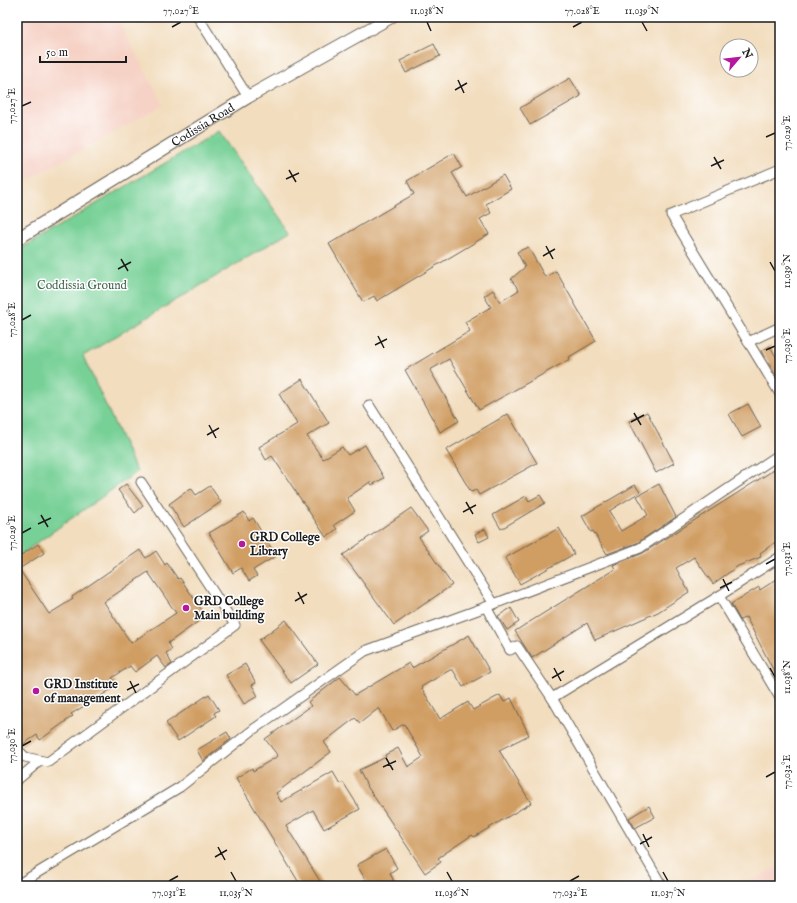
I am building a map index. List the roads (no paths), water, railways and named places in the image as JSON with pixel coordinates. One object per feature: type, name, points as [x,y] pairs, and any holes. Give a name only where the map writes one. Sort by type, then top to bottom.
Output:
[{"type":"street","points":[[198,17],[248,97]]},
{"type":"street","name":"Codissia Road","points":[[17,238],[248,97],[391,17]]},
{"type":"street","points":[[780,169],[671,215],[780,394]]},
{"type":"street","points":[[748,342],[780,327]]},
{"type":"street","points":[[370,405],[490,605],[510,650],[517,646],[552,698],[662,886]]},
{"type":"street","points":[[17,885],[180,787],[254,729],[365,651],[640,548],[780,454]]},
{"type":"street","points":[[17,749],[25,758],[48,762],[235,625],[141,482]]},
{"type":"street","points":[[552,698],[780,557]]},
{"type":"street","points":[[719,596],[780,698]]},
{"type":"street","points":[[17,780],[40,761]]},
{"type":"place","name":"GRD College Library","points":[[242,544]]},
{"type":"place","name":"GRD College Main building","points":[[186,608]]},
{"type":"place","name":"GRD Institute of management","points":[[36,691]]},
{"type":"park label","name":"Coddissia Ground","points":[[82,285]]}]
